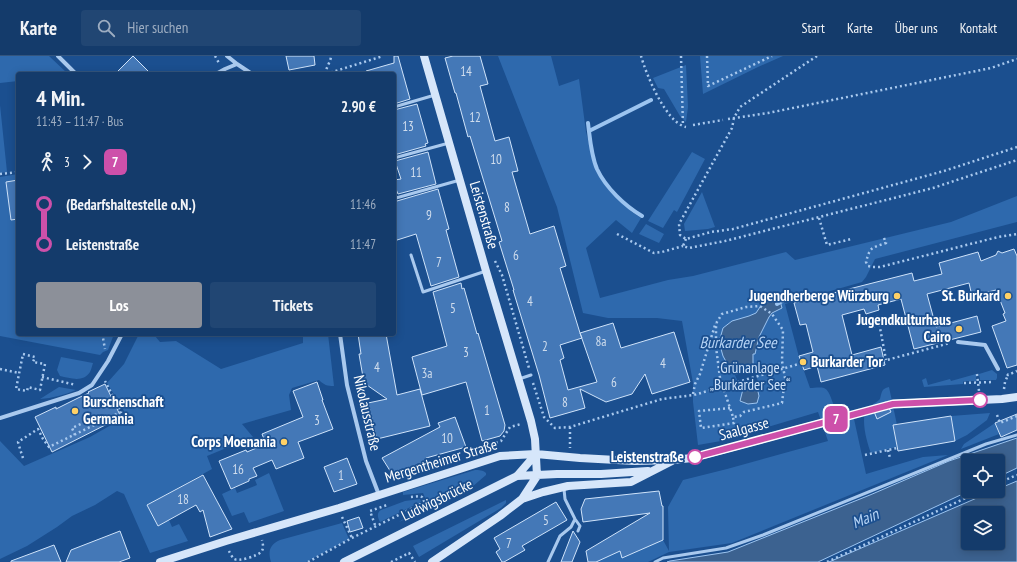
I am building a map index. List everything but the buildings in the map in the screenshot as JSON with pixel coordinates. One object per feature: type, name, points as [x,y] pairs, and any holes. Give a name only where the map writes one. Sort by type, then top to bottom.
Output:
[{"type":"main road","name":"Leistenstraße","points":[[424,56],[531,421],[535,439],[537,476]]},
{"type":"main road","points":[[893,404],[1002,399],[1017,396]]},
{"type":"main road","name":"Saalgasse","points":[[673,460],[692,458],[822,423]]},
{"type":"main road","name":"Mergentheimer Straße","points":[[160,562],[339,508],[500,456],[536,454],[635,461],[654,467]]},
{"type":"main road","name":"Ludwigsbrücke","points":[[344,562],[517,476],[536,454]]},
{"type":"main road","name":"Mergentheimer Straße","points":[[517,476],[601,474],[654,467],[673,460]]},
{"type":"main road","points":[[522,499],[564,487],[631,482],[654,467]]},
{"type":"main road","points":[[432,562],[500,516],[522,499],[537,476]]},
{"type":"street","points":[[58,56],[74,72]]},
{"type":"street","points":[[227,56],[249,72]]},
{"type":"street","points":[[220,72],[237,64]]},
{"type":"street","points":[[0,418],[79,393],[92,385],[108,361],[121,336]]},
{"type":"street","name":"Nikolausstraße","points":[[340,336],[347,385],[366,461],[379,495]]},
{"type":"street","points":[[958,342],[985,345],[998,369]]},
{"type":"lane","points":[[396,106],[435,95]]},
{"type":"lane","points":[[396,157],[449,143]]},
{"type":"lane","points":[[396,198],[460,180]]},
{"type":"lane","points":[[411,255],[422,292],[486,271]]},
{"type":"lane","points":[[519,379],[531,375]]},
{"type":"lane","points":[[655,562],[663,558],[726,548],[763,535],[986,444],[1017,435]]},
{"type":"lane","points":[[564,487],[565,499],[580,526],[578,531]]},
{"type":"lane","points":[[548,562],[560,536],[572,527],[575,519]]},
{"type":"path","points":[[325,72],[331,56]]},
{"type":"path","points":[[332,72],[383,56]]},
{"type":"path","points":[[641,56],[644,68],[656,94],[676,122],[684,126],[681,56]]},
{"type":"path","points":[[707,56],[708,86],[772,56]]},
{"type":"path","points":[[817,56],[740,107],[734,118],[732,128],[679,224],[680,235],[686,238],[733,229],[907,182],[1017,147]]},
{"type":"path","points":[[728,119],[768,114],[990,68],[1017,59]]},
{"type":"path","points":[[693,125],[723,120]]},
{"type":"path","points":[[618,234],[654,253],[682,246],[689,248],[725,241],[819,218],[933,188],[1017,160]]},
{"type":"path","points":[[0,174],[16,172]]},
{"type":"path","points":[[819,218],[827,245],[852,239]]},
{"type":"path","points":[[884,238],[886,243],[872,247],[866,262],[868,266],[880,267],[998,237],[1017,234]]},
{"type":"path","points":[[682,246],[686,238]]},
{"type":"path","points":[[694,394],[695,384],[700,374],[716,323],[722,314],[746,307],[760,306],[772,314],[783,330],[782,361],[785,378],[782,403],[744,412],[740,416],[733,417]]},
{"type":"path","points":[[874,328],[871,318],[878,317],[885,360],[958,342]]},
{"type":"path","points":[[716,323],[716,347],[720,378],[730,408],[733,417],[734,423],[701,428],[699,411],[730,408]]},
{"type":"path","points":[[23,354],[34,357],[33,362],[45,364],[42,377],[40,390],[28,387],[27,391],[16,389],[23,354]]},
{"type":"path","points":[[544,417],[555,428],[570,427],[655,401],[694,394],[802,363]]},
{"type":"path","points":[[0,369],[19,373]]},
{"type":"path","points":[[977,374],[978,382]]},
{"type":"path","points":[[42,377],[74,384]]},
{"type":"path","points":[[964,383],[994,382]]},
{"type":"path","points":[[24,458],[18,442],[38,429],[49,448],[121,412],[106,383]]},
{"type":"path","points":[[997,415],[1000,423],[1016,416]]},
{"type":"path","points":[[75,435],[72,428],[82,422],[94,418],[98,424]]},
{"type":"path","points":[[465,455],[501,441],[510,427],[531,421]]},
{"type":"path","points":[[866,455],[897,448]]},
{"type":"path","points":[[888,450],[890,458]]},
{"type":"path","points":[[1005,480],[1017,474]]},
{"type":"path","points":[[308,562],[352,538],[419,505],[424,501],[420,496],[404,498]]},
{"type":"path","points":[[827,562],[966,498]]},
{"type":"path","points":[[370,512],[375,525]]},
{"type":"path","points":[[345,522],[352,538]]},
{"type":"path","points":[[230,554],[234,559],[239,560],[249,558],[261,553],[264,545]]},
{"type":"path","points":[[391,562],[409,553],[415,562]]},
{"type":"path","points":[[249,558],[250,562]]},
{"type":"green space","points":[[0,56],[49,56],[66,72],[16,72],[16,81],[0,83]]},
{"type":"green space","name":"Grünanlage „Burkarder See“","points":[[498,56],[551,56],[559,86],[579,79],[586,132],[596,171],[608,189],[632,212],[641,218],[632,233],[616,220],[586,248],[600,298],[786,252],[795,260],[951,222],[1017,196],[1017,222],[875,259],[862,282],[785,304],[799,357],[810,388],[824,388],[830,395],[837,411],[848,412],[854,419],[866,474],[923,457],[948,455],[732,543],[669,552],[648,562],[596,562],[606,554],[663,540],[669,551],[668,507],[683,480],[828,441],[818,412],[721,441],[698,445],[693,402],[693,383],[682,321],[657,318],[608,318],[583,313],[557,207]]},
{"type":"green space","points":[[700,56],[783,56],[703,94]]},
{"type":"green space","points":[[686,65],[688,107],[686,122],[680,116],[664,89],[658,88],[653,78]]},
{"type":"green space","points":[[0,105],[7,172],[0,173]]},
{"type":"green space","points":[[692,152],[705,159],[677,212],[674,210],[663,228],[648,221]]},
{"type":"green space","points":[[16,174],[16,336],[113,336],[108,350],[100,355],[0,336],[0,177]]},
{"type":"green space","points":[[702,192],[715,227],[685,231],[684,224]]},
{"type":"green space","points":[[646,224],[664,234],[659,243],[639,234]]},
{"type":"green space","points":[[138,336],[155,336],[160,342],[176,341],[221,369],[303,343],[303,336],[328,336],[334,386],[326,385],[319,380],[292,388],[289,395],[291,410],[242,424],[253,437],[207,456],[212,469],[147,505],[158,526],[169,520],[172,527],[179,524],[188,541],[150,553],[124,494],[117,491],[95,505],[72,516],[27,546],[0,559],[0,441],[24,466],[90,437],[127,416],[107,383],[124,364]]},
{"type":"green space","points":[[61,357],[93,363],[90,372],[84,378],[80,379],[60,376],[57,370]]},
{"type":"green space","points":[[992,370],[997,374],[996,380],[980,380],[979,374]]},
{"type":"green space","points":[[976,374],[976,381],[964,381],[963,384],[924,387],[922,380],[926,378],[928,385],[950,379],[951,381]]},
{"type":"green space","points":[[59,387],[76,390],[58,396],[40,399]]},
{"type":"green space","points":[[889,387],[897,425],[893,426],[897,447],[871,453],[865,431],[865,413],[867,409],[880,399],[883,390]]},
{"type":"green space","points":[[990,413],[987,420],[967,435],[955,441],[951,416]]},
{"type":"green space","points":[[995,423],[999,434],[961,449],[964,444]]},
{"type":"green space","points":[[475,470],[484,471],[486,475],[472,487],[399,522],[427,502],[423,493],[403,495],[403,492]]},
{"type":"green space","points":[[269,473],[284,511],[249,523],[244,512],[232,516],[222,494],[235,488],[237,493],[257,485],[255,480]]},
{"type":"green space","points":[[420,499],[421,502],[380,522],[378,517],[379,511],[405,501]]},
{"type":"green space","points":[[506,500],[506,503],[501,508],[419,557],[413,546]]},
{"type":"green space","points":[[342,523],[349,539],[306,562],[271,562],[270,549],[276,542]]},
{"type":"water","name":"Burkarder See","points":[[779,297],[782,308],[772,313],[769,317],[759,337],[755,354],[753,354],[753,370],[759,396],[757,403],[748,404],[740,401],[743,389],[740,380],[734,369],[729,367],[723,356],[719,342],[723,328],[732,321],[756,313],[762,304]]},
{"type":"water","points":[[1017,438],[1017,468],[1005,474],[1005,454],[970,454]]},
{"type":"water","name":"Main","points":[[961,457],[961,495],[818,562],[667,562],[728,552],[870,495]]},
{"type":"water","points":[[1017,481],[1017,562],[829,562],[977,498],[1005,498],[1005,486]]},
{"type":"pier","points":[[755,369],[758,383],[741,389],[735,375]]},
{"type":"waterway","points":[[589,131],[651,100]]},
{"type":"waterway","points":[[588,123],[593,158],[605,183],[616,196],[642,216]]},
{"type":"waterway","points":[[777,304],[784,300]]},
{"type":"tunnel","points":[[822,423],[893,404]]},
{"type":"bus line","name":"7","points":[[695,457],[893,404],[980,400]]},
{"type":"place","name":"Jugendherberge Würzburg","points":[[897,296]]},
{"type":"place","name":"St. Burkard","points":[[1008,296]]},
{"type":"place","name":"Jugendkulturhaus Cairo","points":[[959,329]]},
{"type":"place","name":"Burkarder Tor","points":[[803,362]]},
{"type":"place","name":"Burschenschaft Germania","points":[[75,411]]},
{"type":"place","name":"Corps Moenania","points":[[284,442]]},
{"type":"place","name":"Leistenstraße","points":[[695,457]]}]
